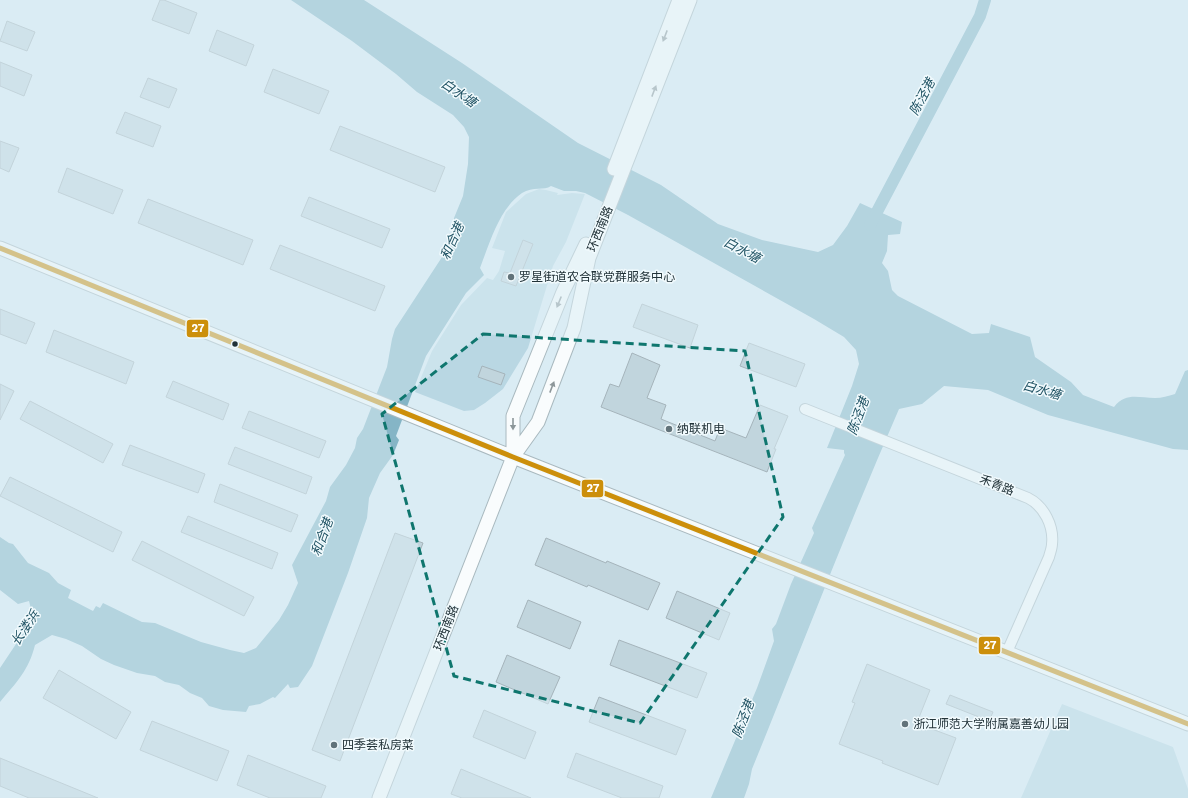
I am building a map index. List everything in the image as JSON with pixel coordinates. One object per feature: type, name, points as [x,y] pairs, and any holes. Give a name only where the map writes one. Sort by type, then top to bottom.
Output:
[{"type":"street","name":"环西南路","points":[[636,126],[679,0]]},
{"type":"street","name":"环西南路","points":[[513,457],[513,416],[563,292],[585,256],[636,126],[690,0]]},
{"type":"street","points":[[0,248],[513,457],[1188,724]]},
{"type":"street","name":"环西南路","points":[[379,798],[513,457],[538,422],[574,328],[585,256]]},
{"type":"street","name":"禾青路","points":[[805,409],[1035,501],[1048,520],[1052,531],[1052,545],[1049,557],[1007,652]]},
{"type":"highlighted area","points":[[483,334],[745,351],[783,517],[640,723],[454,676],[382,414]]},
{"type":"shaded area","points":[[539,189],[558,193],[557,195],[572,193],[585,194],[566,242],[553,266],[528,348],[503,389],[474,410],[464,411],[415,392],[432,351],[461,305],[487,278],[493,280],[499,271],[505,251],[492,248],[506,212],[526,194]]},
{"type":"shaded area","points":[[1062,704],[1173,747],[1188,789],[1188,798],[1021,798]]},
{"type":"water","points":[[291,0],[364,0],[462,63],[578,143],[661,185],[718,224],[762,240],[818,252],[833,245],[847,226],[860,203],[902,222],[900,234],[888,235],[887,251],[882,263],[888,271],[892,290],[898,296],[972,334],[989,333],[991,324],[1030,337],[1035,357],[1071,382],[1083,395],[1114,407],[1123,399],[1133,397],[1165,397],[1175,394],[1185,371],[1188,370],[1188,450],[1173,449],[1048,415],[988,390],[944,386],[922,404],[899,409],[752,769],[744,798],[711,798],[757,688],[774,641],[772,629],[776,624],[791,584],[814,533],[812,528],[845,455],[844,450],[827,448],[852,386],[859,364],[856,350],[844,337],[814,319],[628,215],[585,193],[564,191],[551,186],[530,190],[522,193],[514,200],[501,217],[480,268],[484,275],[466,293],[426,356],[396,436],[399,440],[393,455],[380,473],[369,498],[367,518],[348,573],[312,666],[298,687],[290,688],[288,684],[275,698],[273,697],[260,704],[249,706],[246,712],[223,710],[209,706],[202,698],[190,693],[179,685],[165,682],[155,676],[137,673],[114,665],[101,659],[82,646],[52,635],[35,645],[26,669],[0,702],[0,668],[24,632],[30,634],[32,613],[29,601],[18,604],[0,590],[0,537],[13,544],[28,563],[49,573],[58,583],[71,590],[68,598],[93,611],[96,606],[100,608],[103,603],[142,622],[155,623],[201,642],[244,653],[256,648],[279,620],[298,583],[292,565],[326,501],[330,487],[346,465],[355,448],[357,438],[363,429],[387,367],[395,329],[444,254],[453,230],[454,218],[463,196],[468,164],[469,137],[464,127],[453,115],[417,92],[352,41]]},
{"type":"building","points":[[160,0],[164,0],[197,13],[189,34],[152,20]]},
{"type":"building","points":[[7,21],[35,32],[27,51],[0,41]]},
{"type":"building","points":[[217,30],[254,45],[246,66],[209,51]]},
{"type":"building","points":[[0,62],[32,75],[24,96],[0,86]]},
{"type":"building","points":[[273,69],[329,91],[319,114],[264,92]]},
{"type":"building","points":[[148,78],[177,89],[169,108],[140,97]]},
{"type":"building","points":[[125,112],[161,126],[153,147],[116,133]]},
{"type":"building","points":[[340,126],[445,167],[435,192],[330,150]]},
{"type":"building","points":[[0,141],[19,148],[9,172],[0,168]]},
{"type":"building","points":[[67,168],[123,190],[113,214],[58,192]]},
{"type":"building","points":[[309,197],[390,229],[382,248],[301,216]]},
{"type":"building","points":[[148,199],[253,240],[243,265],[138,223]]},
{"type":"building","points":[[523,240],[533,244],[516,286],[501,281],[504,272],[510,273]]},
{"type":"building","points":[[280,245],[385,286],[375,311],[270,269]]},
{"type":"building","points":[[642,304],[698,325],[690,348],[633,327]]},
{"type":"building","points":[[0,309],[35,323],[26,344],[0,334]]},
{"type":"building","points":[[54,330],[134,362],[126,384],[46,352]]},
{"type":"building","points":[[749,343],[805,364],[796,387],[740,366]]},
{"type":"building","points":[[632,353],[660,365],[647,398],[666,405],[661,419],[715,441],[720,428],[746,438],[760,405],[788,416],[774,449],[776,449],[767,472],[601,407],[610,384],[619,387]]},
{"type":"building","points":[[482,366],[505,374],[501,385],[478,377]]},
{"type":"building","points":[[173,381],[229,404],[223,420],[166,397]]},
{"type":"building","points":[[0,384],[14,391],[0,420]]},
{"type":"building","points":[[30,401],[113,444],[103,463],[20,419]]},
{"type":"building","points":[[249,411],[326,441],[319,458],[242,428]]},
{"type":"building","points":[[130,445],[205,474],[198,493],[122,465]]},
{"type":"building","points":[[235,447],[312,477],[306,494],[228,464]]},
{"type":"building","points":[[10,477],[122,532],[113,552],[0,496]]},
{"type":"building","points":[[220,484],[298,515],[291,532],[214,502]]},
{"type":"building","points":[[188,516],[278,553],[272,569],[181,532]]},
{"type":"building","points":[[395,533],[423,543],[340,761],[312,750]]},
{"type":"building","points":[[546,538],[606,563],[607,561],[660,583],[648,610],[588,585],[587,587],[535,565]]},
{"type":"building","points":[[142,541],[254,597],[244,616],[132,560]]},
{"type":"building","points":[[677,591],[730,613],[719,640],[666,618]]},
{"type":"building","points":[[528,600],[581,622],[570,649],[517,627]]},
{"type":"building","points":[[619,640],[707,673],[697,698],[610,665]]},
{"type":"building","points":[[507,655],[560,677],[548,704],[496,682]]},
{"type":"building","points":[[867,664],[930,690],[918,720],[933,726],[932,729],[956,738],[938,785],[839,744],[855,703],[852,702]]},
{"type":"building","points":[[59,670],[131,712],[116,739],[43,698]]},
{"type":"building","points":[[950,695],[993,712],[989,721],[946,704]]},
{"type":"building","points":[[599,697],[686,730],[676,755],[589,722]]},
{"type":"building","points":[[484,710],[536,732],[525,759],[473,737]]},
{"type":"building","points":[[152,721],[229,751],[217,781],[140,750]]},
{"type":"building","points":[[576,753],[663,786],[659,798],[622,798],[567,777]]},
{"type":"building","points":[[248,755],[326,786],[321,798],[270,798],[237,785]]},
{"type":"building","points":[[0,758],[98,798],[29,798],[0,786]]},
{"type":"building","points":[[461,769],[531,798],[462,798],[451,794]]},
{"type":"waterway","name":"陈泾港","points":[[870,225],[980,16],[985,0]]},
{"type":"transit line","name":"27","points":[[0,248],[513,457],[1188,724]]},
{"type":"place","name":"罗星街道农合联党群服务中心","points":[[511,277]]},
{"type":"place","name":"纳联机电","points":[[669,429]]},
{"type":"place","name":"浙江师范大学附属嘉善幼儿园","points":[[905,724]]},
{"type":"place","name":"四季荟私房菜","points":[[334,745]]},
{"type":"water label","name":"白水塘","points":[[459,93]]},
{"type":"water label","name":"和合港","points":[[452,241]]},
{"type":"water label","name":"白水塘","points":[[742,250]]},
{"type":"water label","name":"白水塘","points":[[1042,390]]},
{"type":"water label","name":"和合港","points":[[322,537]]},
{"type":"water label","name":"长溇浜","points":[[25,628]]}]
